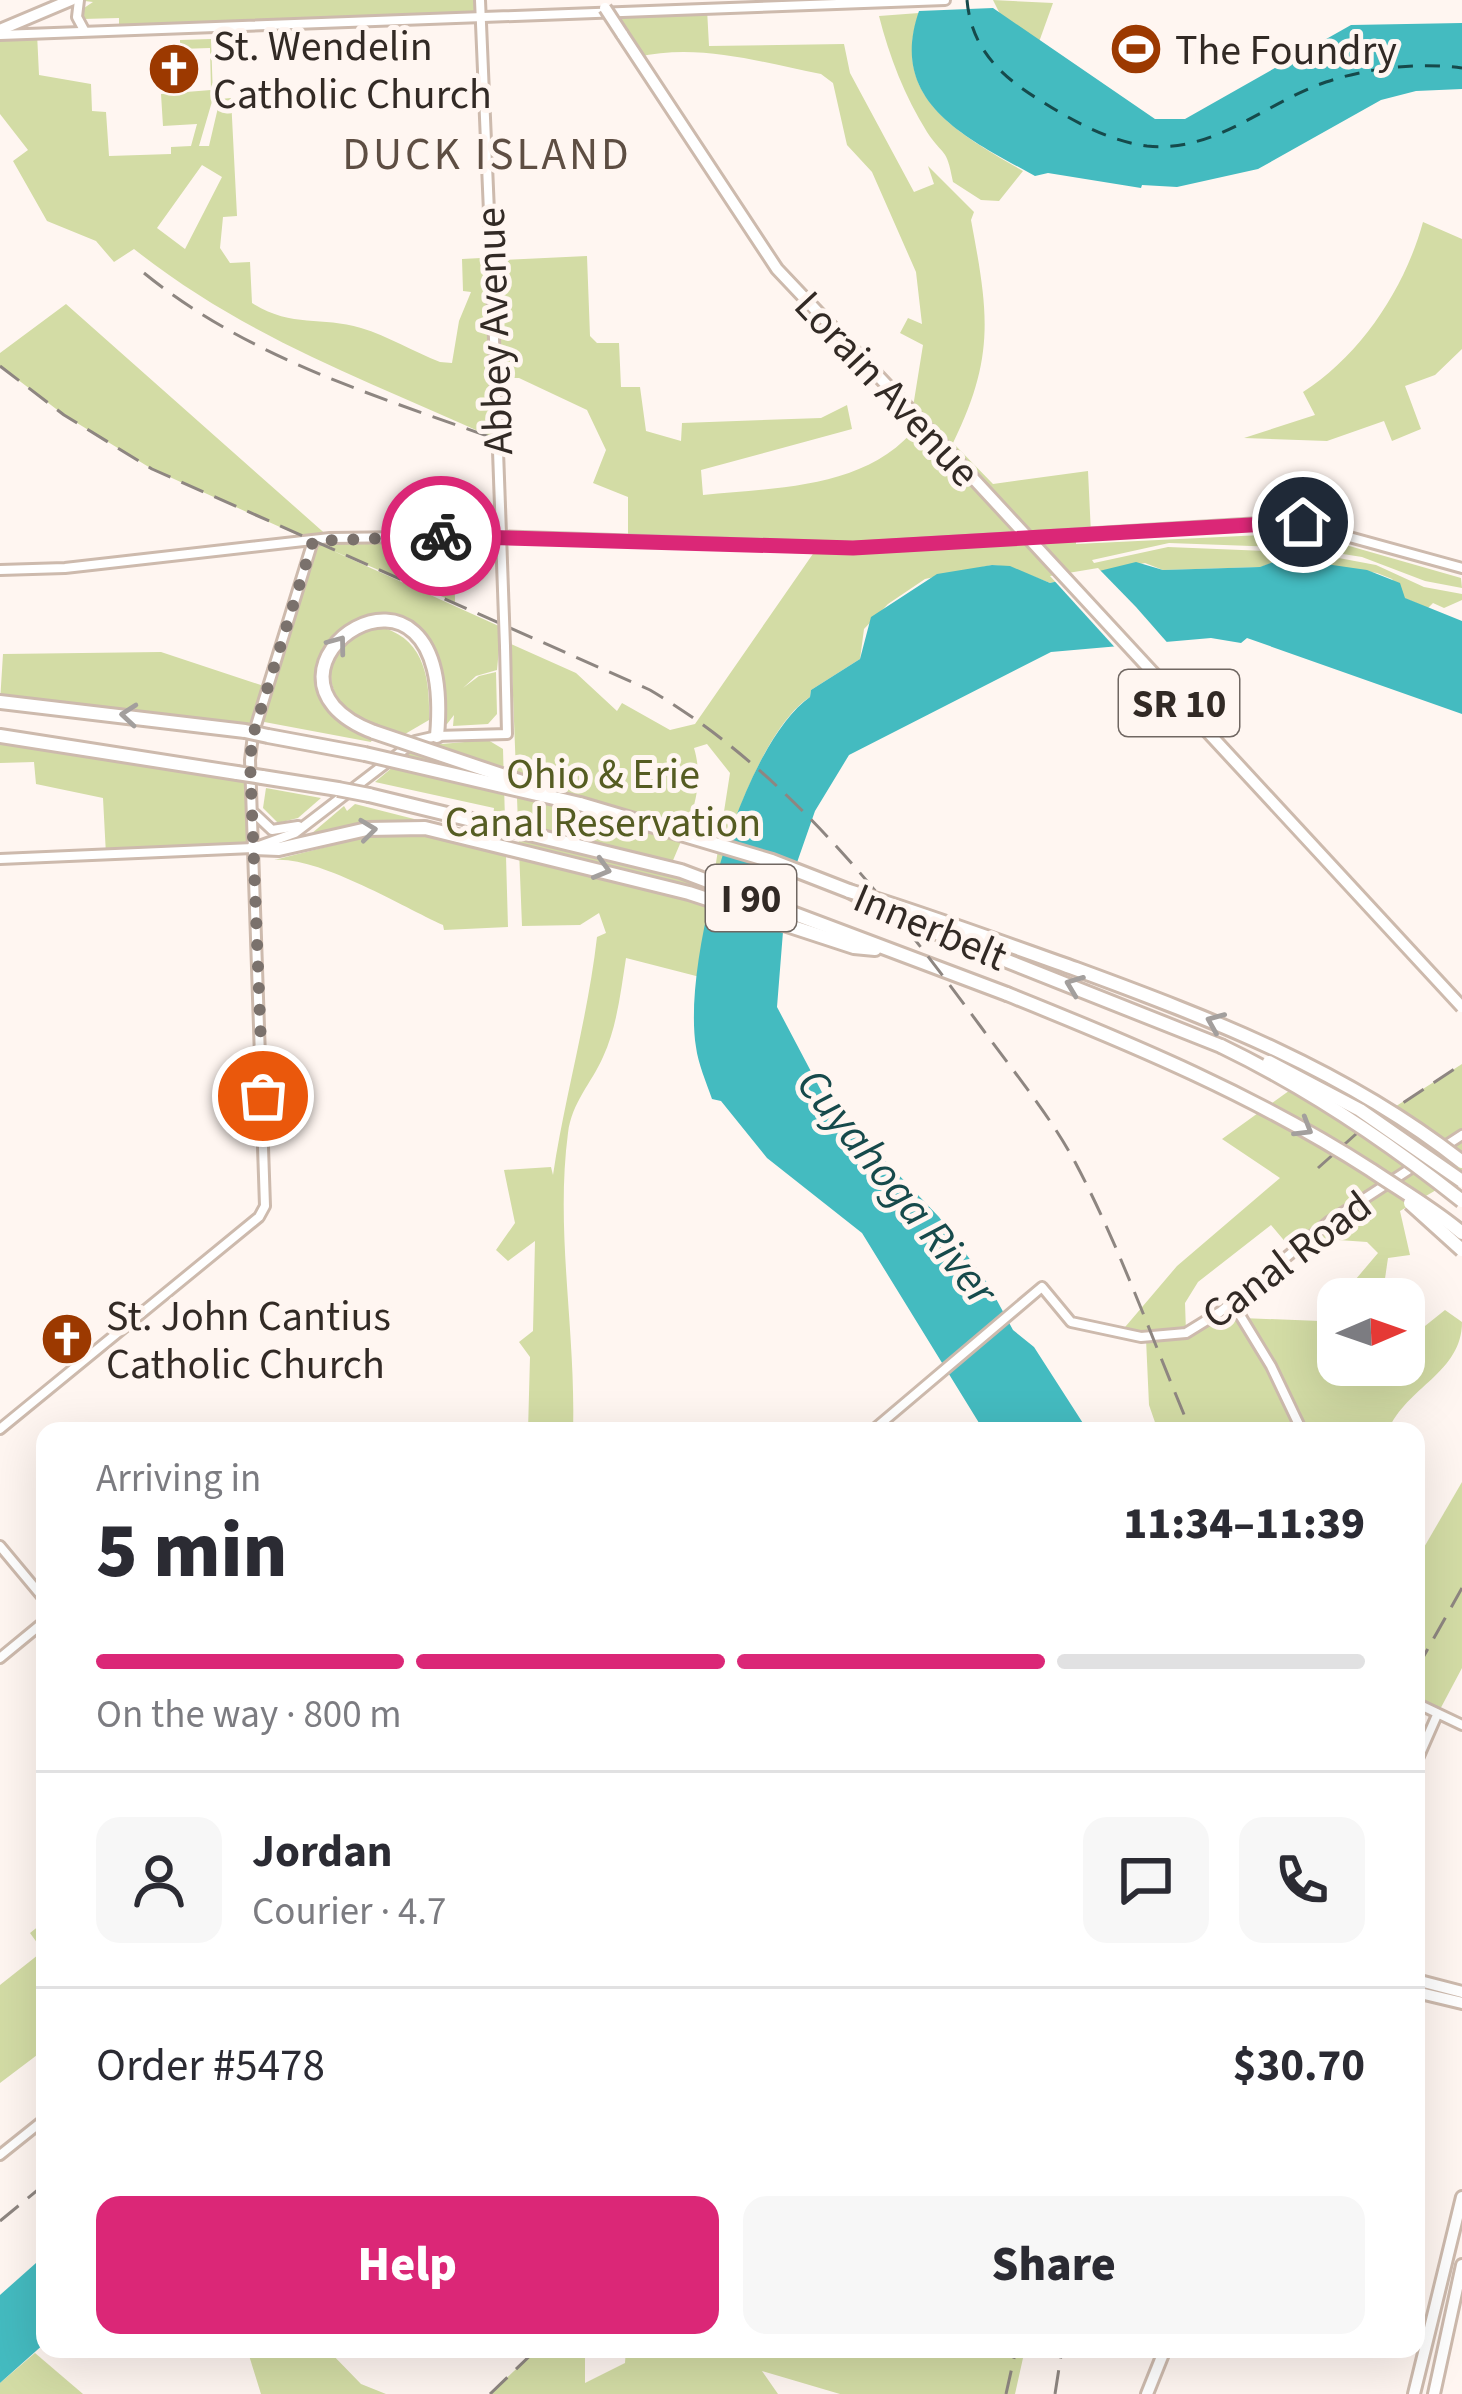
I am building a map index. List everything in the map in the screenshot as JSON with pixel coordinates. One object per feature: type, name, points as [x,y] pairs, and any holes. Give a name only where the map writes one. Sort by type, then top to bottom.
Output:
[{"type":"highway","points":[[436,736],[435,673],[424,646],[401,624],[382,619],[348,629],[332,645],[325,666],[333,704],[346,718],[580,803]]},
{"type":"highway","name":"Innerbelt","points":[[0,702],[244,731],[364,754],[580,803],[772,861],[849,891],[914,924],[1221,1046],[1285,1078],[1388,1144],[1462,1202]]},
{"type":"highway","name":"Innerbelt","points":[[0,736],[369,794],[490,820],[681,871],[1214,1080],[1300,1125],[1462,1233]]},
{"type":"highway","points":[[253,848],[279,849],[382,828],[425,828],[689,893],[854,947],[891,950]]},
{"type":"highway","points":[[849,891],[1045,958],[1252,1038],[1358,1091],[1462,1162]]},
{"type":"highway","points":[[1221,1046],[1292,1072],[1396,1133],[1462,1181]]},
{"type":"highway","points":[[1377,1174],[1462,1250]]},
{"type":"main road","name":"Lorain Avenue","points":[[600,0],[777,268],[1462,1007]]},
{"type":"main road","points":[[0,32],[74,2]]},
{"type":"main road","points":[[1425,1982],[1462,1992]]},
{"type":"main road","points":[[1425,1994],[1462,2003]]},
{"type":"main road","points":[[1425,2351],[1462,2197]]},
{"type":"main road","points":[[1431,2394],[1462,2265]]},
{"type":"main road","points":[[1147,2394],[1161,2358]]},
{"type":"main road","points":[[1414,2394],[1423,2358]]},
{"type":"street","name":"Abbey Avenue","points":[[436,736],[507,734],[481,0]]},
{"type":"street","points":[[0,32],[945,0]]},
{"type":"street","points":[[74,2],[85,32]]},
{"type":"street","points":[[0,571],[313,541],[469,536],[853,548],[1291,521],[1462,568]]},
{"type":"street","points":[[0,1429],[259,1217],[266,1206],[253,735],[313,541]]},
{"type":"street","points":[[0,859],[253,848],[295,833],[398,751],[436,736]]},
{"type":"street","points":[[252,808],[261,823],[277,831],[298,826],[325,810]]},
{"type":"street","name":"Canal Road","points":[[883,1422],[1042,1287],[1072,1322],[1154,1338],[1194,1330],[1330,1221],[1462,1135]]},
{"type":"street","points":[[1232,1302],[1298,1422]]},
{"type":"street","points":[[0,1546],[36,1589]]},
{"type":"street","points":[[0,1658],[36,1628]]},
{"type":"street","points":[[1425,1709],[1462,1725]]},
{"type":"street","points":[[1425,1742],[1437,1715]]},
{"type":"street","points":[[0,2155],[36,2126]]},
{"type":"green space","points":[[76,0],[480,0],[481,18],[119,31],[119,18],[83,19],[81,10],[93,2]]},
{"type":"green space","points":[[993,0],[1053,3],[1039,42],[1001,16]]},
{"type":"green space","points":[[707,9],[709,46],[844,44],[850,73],[914,192],[934,184],[928,166],[974,212],[971,220],[984,308],[982,358],[953,443],[993,484],[1088,471],[1091,534],[1076,535],[1076,544],[1304,533],[1461,578],[1462,588],[1425,581],[1362,557],[1305,548],[1169,543],[1092,560],[1094,563],[1168,547],[1312,553],[1376,565],[1424,587],[1462,594],[1462,600],[1444,608],[1433,603],[1428,608],[1404,598],[1392,579],[1377,573],[1284,558],[1261,567],[1163,570],[1145,563],[1050,583],[992,565],[925,579],[888,604],[864,629],[860,659],[811,690],[768,747],[733,826],[720,869],[700,977],[626,958],[608,1045],[578,1102],[568,1133],[564,1207],[573,1422],[528,1422],[530,1357],[519,1342],[533,1331],[535,1241],[508,1261],[496,1250],[515,1223],[504,1170],[551,1167],[553,1175],[597,937],[606,933],[599,913],[580,925],[522,926],[511,644],[576,673],[617,711],[622,703],[670,730],[695,724],[817,548],[628,540],[628,497],[593,483],[606,450],[587,410],[519,378],[495,378],[496,439],[264,333],[134,249],[114,262],[96,241],[47,221],[13,161],[28,150],[0,114],[0,35],[37,33],[39,75],[91,84],[92,111],[106,112],[109,156],[171,154],[171,147],[191,146],[197,124],[163,126],[161,94],[211,90],[210,48],[180,49],[180,40],[211,39],[213,98],[199,146],[209,146],[220,99],[231,98],[237,216],[223,217],[220,248],[230,263],[250,262],[252,303],[266,311],[361,328],[452,363],[459,321],[471,292],[463,291],[462,259],[481,258],[491,283],[490,254],[500,260],[587,256],[590,336],[597,343],[619,343],[621,387],[640,387],[646,431],[681,441],[682,423],[821,418],[847,405],[852,429],[701,470],[703,495],[792,486],[849,473],[899,445],[919,424],[947,439],[913,407],[923,345],[900,333],[908,318],[922,324],[916,272],[872,172],[847,145],[833,83],[821,74],[729,56],[684,52],[637,57],[609,13]],"holes":[[[202,165],[222,177],[185,249],[157,228]],[[707,744],[730,773],[713,882],[670,868],[696,795],[694,748]]]},
{"type":"green space","points":[[919,13],[912,43],[922,91],[955,128],[1023,171],[999,201],[981,200],[953,182],[946,157],[919,119],[898,76],[879,16]]},
{"type":"green space","points":[[1423,222],[1462,239],[1462,349],[1435,375],[1405,386],[1421,429],[1392,441],[1384,421],[1327,441],[1244,438],[1315,415],[1303,392],[1344,359],[1378,318],[1405,271]]},
{"type":"green space","points":[[66,304],[330,538],[454,536],[455,602],[331,550],[501,627],[497,670],[476,676],[463,688],[479,676],[496,672],[497,714],[488,724],[453,726],[454,715],[447,724],[437,726],[438,695],[416,636],[370,620],[328,655],[328,695],[374,732],[371,742],[259,721],[254,733],[0,702],[3,654],[161,652],[270,688],[313,542],[152,469],[64,415],[0,366],[0,353]]},
{"type":"green space","points":[[384,628],[409,643],[426,678],[429,720],[405,734],[352,713],[333,687],[331,673],[339,650],[359,634]]},
{"type":"green space","points":[[0,736],[250,775],[253,848],[106,855],[103,798],[36,784],[34,762],[0,763]]},
{"type":"green space","name":"Ohio & Erie Canal Reservation","points":[[488,740],[503,749],[508,927],[444,930],[443,925],[336,874],[274,860],[378,834],[419,834],[490,844],[494,808],[375,782],[418,746]]},
{"type":"green space","points":[[266,788],[321,798],[298,818],[278,823],[263,808]]},
{"type":"green space","points":[[355,804],[426,822],[368,823],[311,834],[344,806],[347,811]]},
{"type":"green space","points":[[1462,1064],[1462,1175],[1400,1211],[1410,1255],[1388,1258],[1385,1278],[1357,1278],[1378,1253],[1367,1242],[1310,1238],[1293,1251],[1271,1225],[1198,1282],[1185,1303],[1186,1332],[1232,1302],[1242,1318],[1317,1321],[1317,1386],[1424,1386],[1393,1422],[1155,1422],[1149,1405],[1146,1339],[1120,1333],[1177,1266],[1280,1178],[1222,1139],[1318,1070],[1390,1110]]},
{"type":"green space","points":[[1445,1310],[1462,1322],[1460,1340],[1425,1385],[1425,1326]]},
{"type":"green space","points":[[1462,1482],[1462,1668],[1437,1715],[1425,1708],[1425,1546]]},
{"type":"green space","points":[[36,1957],[36,2056],[0,2083],[0,1985]]},
{"type":"green space","points":[[35,2353],[83,2394],[0,2394],[0,2383]]},
{"type":"green space","points":[[250,2358],[336,2358],[361,2384],[386,2394],[261,2394]]},
{"type":"green space","points":[[528,2358],[585,2358],[585,2383],[625,2363],[625,2358],[1023,2358],[1015,2394],[840,2394],[762,2371],[778,2394],[490,2394]]},
{"type":"water","points":[[993,8],[1155,119],[1185,119],[1351,25],[1462,23],[1462,89],[1416,91],[1381,100],[1258,169],[1177,187],[1141,188],[1048,173],[1035,176],[940,114],[924,94],[914,70],[912,43],[919,11]]},
{"type":"water","name":"Cuyahoga River","points":[[1284,558],[1367,570],[1400,583],[1405,598],[1462,621],[1462,714],[1247,638],[1241,643],[1211,638],[1051,652],[849,755],[815,811],[786,894],[777,1007],[825,1098],[939,1217],[988,1284],[1013,1330],[1034,1347],[1082,1422],[978,1422],[862,1233],[767,1158],[721,1101],[712,1099],[697,1053],[694,1010],[707,913],[722,859],[739,808],[784,723],[810,697],[811,690],[860,659],[871,617],[937,574],[1010,566],[1050,583],[1136,562],[1163,570],[1260,567]]},
{"type":"water","points":[[36,2263],[36,2351],[0,2383],[0,2295]]},
{"type":"pier","points":[[1098,568],[1172,648],[1120,653],[1050,576]]},
{"type":"ferry route","points":[[967,0],[981,46],[1011,80],[1090,128],[1147,146],[1195,142],[1342,77],[1411,66],[1462,68]]},
{"type":"railway","points":[[144,273],[268,351],[496,439]]},
{"type":"railway","points":[[0,366],[64,415],[152,469],[650,690],[746,759],[872,886],[1054,1127],[1107,1227],[1187,1422]]},
{"type":"railway","points":[[1318,1168],[1356,1134],[1462,1064]]},
{"type":"railway","points":[[1425,1654],[1462,1588]]},
{"type":"railway","points":[[0,2221],[36,2191]]},
{"type":"railway","points":[[490,2394],[528,2358]]},
{"type":"railway","points":[[1006,2394],[1014,2358]]},
{"type":"railway","points":[[1055,2394],[1061,2358]]},
{"type":"way so far","points":[[263,1096],[250,760],[253,735],[313,541],[441,536]]},
{"type":"place","name":"The Foundry","points":[[1136,49]]},
{"type":"place","name":"St. Wendelin Catholic Church","points":[[174,69]]},
{"type":"place","name":"St. John Cantius Catholic Church","points":[[67,1339]]},
{"type":"district","name":"DUCK ISLAND","points":[[487,153]]},
{"type":"route","points":[[441,536],[853,548],[1303,522]]}]
